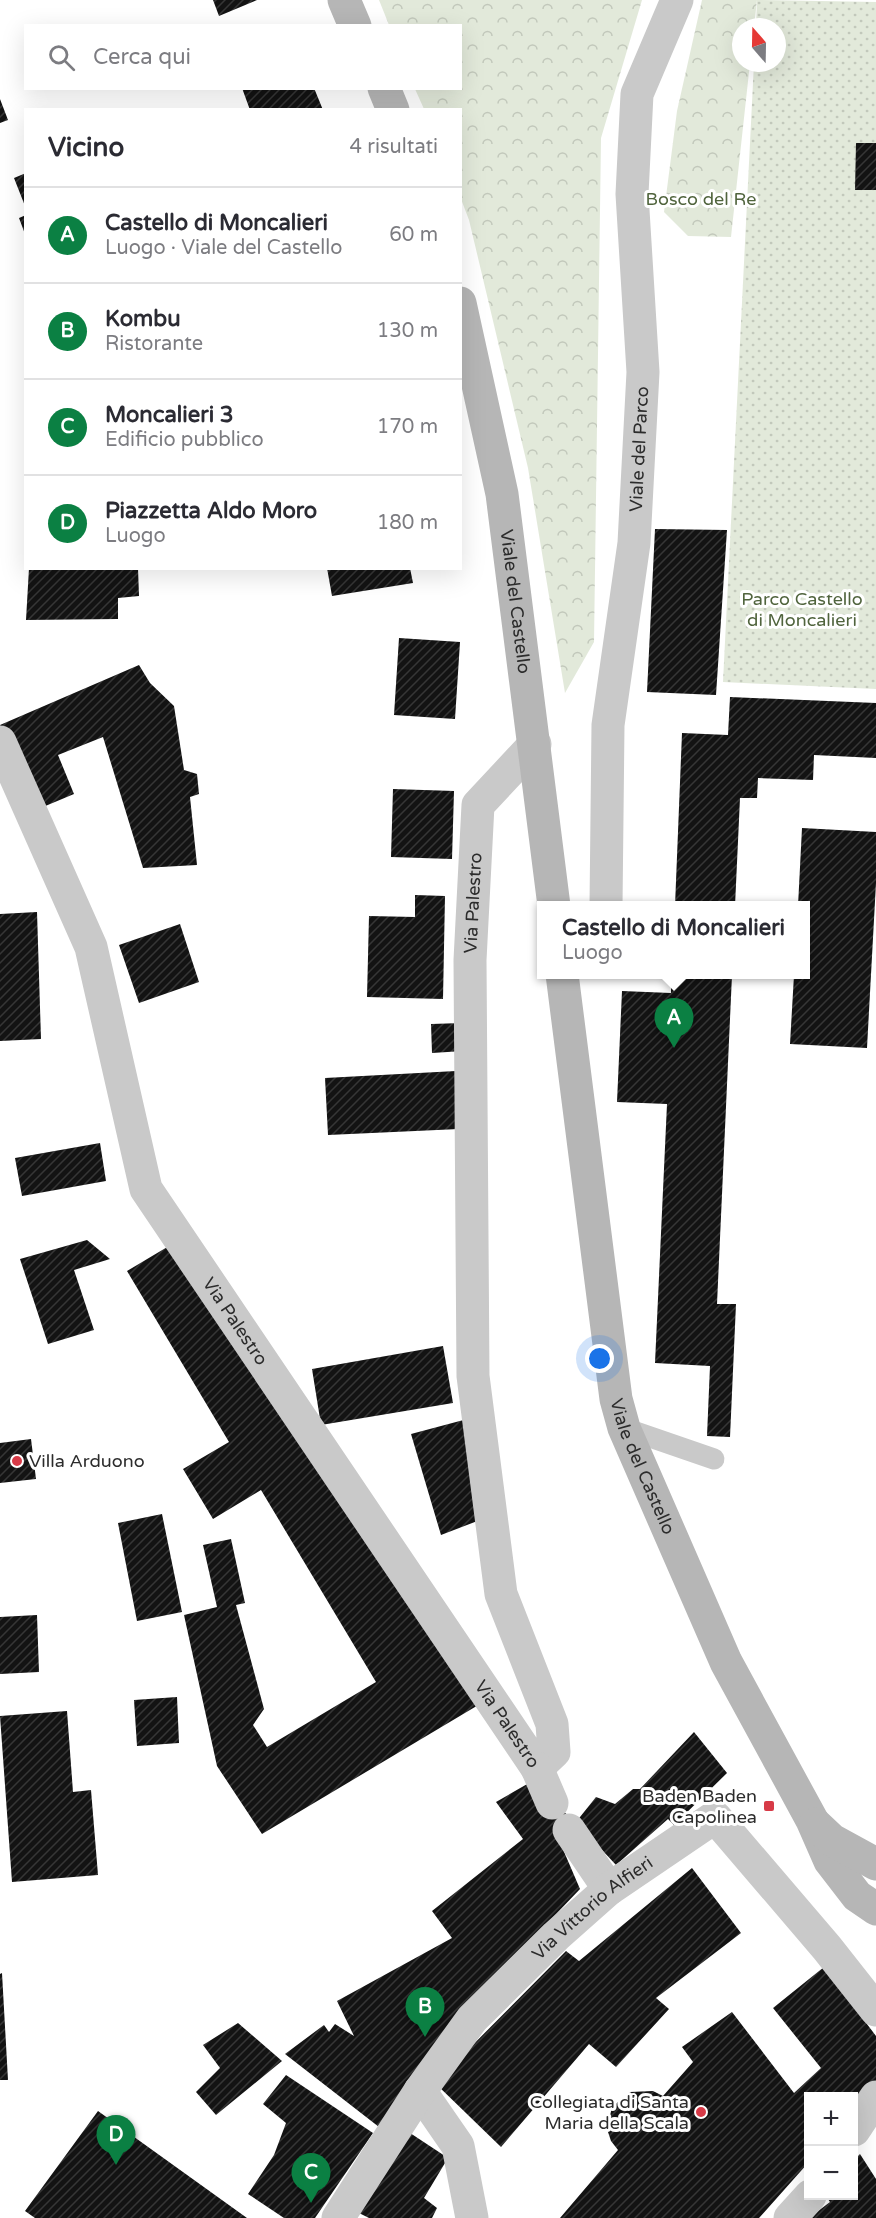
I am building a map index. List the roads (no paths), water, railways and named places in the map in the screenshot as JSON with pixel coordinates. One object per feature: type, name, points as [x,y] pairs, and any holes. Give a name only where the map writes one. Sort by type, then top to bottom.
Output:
[{"type":"street","points":[[344,0],[354,24]]},
{"type":"street","name":"Viale del Parco","points":[[606,901],[608,725],[634,543],[644,372],[632,194],[637,94],[678,0]]},
{"type":"street","points":[[385,90],[392,108]]},
{"type":"street","name":"Viale del Castello","points":[[462,312],[502,494],[553,901]]},
{"type":"street","name":"Via Palestro","points":[[0,742],[91,947],[146,1189],[537,1768],[554,1752],[552,1724],[501,1594],[473,1376],[470,972],[478,805],[535,744]]},
{"type":"street","name":"Viale del Castello","points":[[563,979],[616,1399],[624,1428],[726,1662],[812,1820],[830,1861],[856,1896],[876,1909]]},
{"type":"street","points":[[537,1768],[561,1816],[609,1889]]},
{"type":"street","name":"Via Vittorio Alfieri","points":[[338,2218],[420,2091],[472,2019],[556,1936],[609,1889],[716,1817],[827,1948],[876,2010]]},
{"type":"street","name":"Viale del Castello","points":[[812,1820],[832,1840],[876,1864]]},
{"type":"street","points":[[420,2091],[458,2146],[472,2218]]},
{"type":"street","points":[[858,2124],[876,2097]]},
{"type":"street","points":[[790,2218],[806,2200]]},
{"type":"lane","points":[[624,1428],[714,1459]]},
{"type":"place","name":"Castello di Moncalieri","points":[[674,1048]]},
{"type":"place","name":"Villa Arduono","points":[[17,1461]]},
{"type":"place","name":"Baden Baden Capolinea","points":[[769,1806]]},
{"type":"place","name":"Kombu","points":[[425,2037]]},
{"type":"place","name":"Collegiata di Santa Maria della Scala","points":[[701,2112]]},
{"type":"place","name":"Piazzetta Aldo Moro","points":[[116,2165]]},
{"type":"place","name":"Moncalieri 3","points":[[311,2203]]},
{"type":"park label","name":"Bosco del Re","points":[[701,199]]},
{"type":"park label","name":"Parco Castello di Moncalieri","points":[[802,609]]}]
